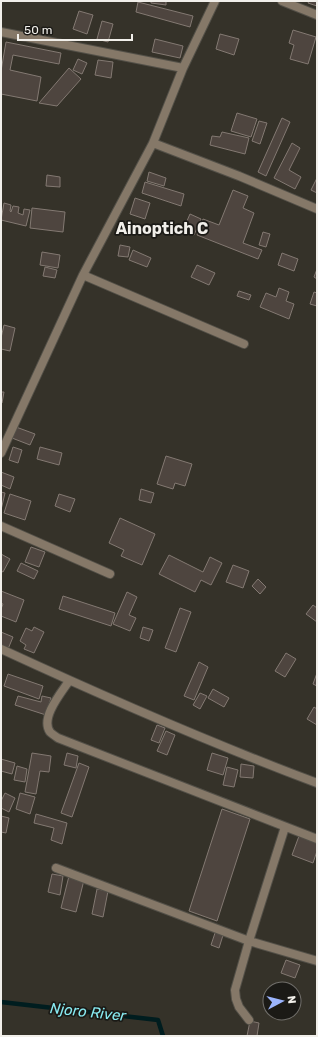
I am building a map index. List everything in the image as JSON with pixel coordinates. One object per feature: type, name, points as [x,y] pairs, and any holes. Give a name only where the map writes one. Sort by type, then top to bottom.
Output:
[{"type":"street","points":[[1,453],[83,275],[153,143],[183,68],[215,1]]},
{"type":"street","points":[[282,1],[317,15]]},
{"type":"street","points":[[1,32],[183,68]]},
{"type":"street","points":[[153,143],[239,176],[317,209]]},
{"type":"street","points":[[83,275],[244,344]]},
{"type":"street","points":[[1,526],[110,574]]},
{"type":"street","points":[[1,649],[248,757],[317,783]]},
{"type":"street","points":[[69,680],[50,711],[47,724],[50,732],[58,738],[317,839]]},
{"type":"street","points":[[249,1020],[239,1007],[236,999],[236,990],[249,941],[285,827]]},
{"type":"street","points":[[56,868],[249,941],[317,961]]},
{"type":"building","points":[[151,1],[166,1],[166,5],[151,3]]},
{"type":"building","points":[[309,1],[317,1],[317,6],[308,3]]},
{"type":"building","points":[[138,2],[193,16],[190,27],[136,12]]},
{"type":"building","points":[[79,11],[93,15],[87,34],[73,29]]},
{"type":"building","points":[[102,21],[113,24],[108,42],[97,39]]},
{"type":"building","points":[[293,30],[316,37],[308,64],[290,59],[294,45],[289,43]]},
{"type":"building","points":[[220,34],[239,39],[234,55],[216,49]]},
{"type":"building","points":[[155,39],[183,46],[180,58],[152,52]]},
{"type":"building","points":[[6,42],[61,53],[59,64],[13,55],[10,70],[41,77],[37,101],[1,94],[1,71]]},
{"type":"building","points":[[78,59],[87,63],[82,74],[73,70]]},
{"type":"building","points":[[98,60],[113,62],[111,78],[95,75]]},
{"type":"building","points":[[69,68],[81,79],[57,106],[39,103]]},
{"type":"building","points":[[237,113],[257,119],[251,137],[231,131]]},
{"type":"building","points":[[282,118],[290,122],[266,176],[258,172]]},
{"type":"building","points":[[259,121],[267,123],[260,144],[252,141]]},
{"type":"building","points":[[222,132],[249,138],[245,154],[210,145],[212,136],[220,137]]},
{"type":"building","points":[[292,143],[300,148],[289,170],[301,177],[295,189],[274,178]]},
{"type":"building","points":[[149,172],[166,178],[164,186],[147,181]]},
{"type":"building","points":[[47,175],[60,177],[60,187],[46,186]]},
{"type":"building","points":[[317,178],[317,193],[311,190]]},
{"type":"building","points":[[145,182],[184,194],[181,206],[142,193]]},
{"type":"building","points":[[233,190],[248,196],[243,208],[254,213],[243,243],[262,250],[258,259],[197,235],[203,219],[219,225]]},
{"type":"building","points":[[135,198],[150,203],[145,219],[130,214]]},
{"type":"building","points":[[4,203],[11,205],[11,212],[13,206],[19,207],[18,213],[23,215],[24,209],[30,210],[26,226],[1,220]]},
{"type":"building","points":[[32,208],[65,212],[63,232],[30,228]]},
{"type":"building","points":[[190,214],[201,219],[194,235],[183,230]]},
{"type":"building","points":[[263,232],[270,234],[266,247],[259,245]]},
{"type":"building","points":[[120,245],[130,247],[128,257],[118,256]]},
{"type":"building","points":[[133,250],[151,258],[147,267],[129,260]]},
{"type":"building","points":[[42,252],[60,255],[58,268],[40,265]]},
{"type":"building","points":[[282,253],[298,259],[294,271],[278,265]]},
{"type":"building","points":[[197,265],[215,273],[209,285],[191,277]]},
{"type":"building","points":[[45,267],[57,270],[55,278],[43,276]]},
{"type":"building","points":[[317,269],[317,279],[314,277]]},
{"type":"building","points":[[279,288],[289,292],[286,301],[294,304],[289,319],[260,307],[266,293],[276,297]]},
{"type":"building","points":[[239,291],[251,295],[249,300],[237,296]]},
{"type":"building","points":[[314,292],[317,293],[317,306],[310,304]]},
{"type":"building","points":[[4,325],[15,328],[10,351],[1,349],[1,338]]},
{"type":"building","points":[[1,392],[4,392],[2,403],[1,403]]},
{"type":"building","points":[[16,427],[35,434],[30,445],[12,438]]},
{"type":"building","points":[[13,447],[22,450],[18,463],[9,460]]},
{"type":"building","points":[[40,447],[62,453],[59,465],[37,459]]},
{"type":"building","points":[[166,456],[192,464],[185,486],[175,483],[173,489],[157,484]]},
{"type":"building","points":[[1,472],[14,477],[10,489],[1,485]]},
{"type":"building","points":[[141,489],[154,493],[151,503],[139,500]]},
{"type":"building","points":[[1,492],[5,493],[1,510]]},
{"type":"building","points":[[10,494],[31,501],[25,520],[4,513]]},
{"type":"building","points":[[59,494],[75,499],[70,512],[55,506]]},
{"type":"building","points":[[120,518],[155,534],[142,565],[121,556],[124,550],[109,543]]},
{"type":"building","points":[[31,547],[45,552],[39,567],[25,562]]},
{"type":"building","points":[[1,554],[10,559],[3,572],[1,571]]},
{"type":"building","points":[[169,555],[203,572],[210,557],[222,563],[211,585],[201,580],[195,592],[159,574]]},
{"type":"building","points":[[21,563],[38,571],[34,579],[17,571]]},
{"type":"building","points":[[233,565],[249,571],[243,588],[226,582]]},
{"type":"building","points":[[258,579],[266,587],[260,594],[252,586]]},
{"type":"building","points":[[1,591],[24,600],[16,622],[1,616],[3,604],[1,603]]},
{"type":"building","points":[[127,592],[137,597],[129,615],[136,618],[130,631],[113,624]]},
{"type":"building","points":[[63,596],[115,613],[111,626],[59,609]]},
{"type":"building","points":[[313,605],[317,608],[317,622],[306,614]]},
{"type":"building","points":[[180,608],[191,612],[176,652],[165,648]]},
{"type":"building","points":[[34,627],[44,632],[34,653],[24,649],[26,645],[20,641],[26,628],[32,631]]},
{"type":"building","points":[[143,627],[153,630],[149,641],[140,638]]},
{"type":"building","points":[[1,632],[13,637],[8,649],[1,646]]},
{"type":"building","points":[[286,653],[296,659],[285,677],[275,671]]},
{"type":"building","points":[[199,662],[208,667],[194,700],[184,696]]},
{"type":"building","points":[[317,673],[317,686],[313,684]]},
{"type":"building","points":[[8,674],[43,686],[39,699],[4,686]]},
{"type":"building","points":[[213,689],[229,698],[224,707],[208,698]]},
{"type":"building","points":[[200,693],[207,696],[200,709],[193,705]]},
{"type":"building","points":[[18,696],[41,702],[42,696],[51,698],[46,715],[15,705]]},
{"type":"building","points":[[314,707],[317,709],[317,725],[307,719]]},
{"type":"building","points":[[157,725],[165,728],[159,743],[151,740]]},
{"type":"building","points":[[166,731],[175,735],[167,755],[157,751]]},
{"type":"building","points":[[32,753],[51,756],[49,772],[40,771],[36,794],[25,792]]},
{"type":"building","points":[[67,753],[78,756],[76,768],[64,765]]},
{"type":"building","points":[[212,753],[228,758],[223,775],[207,770]]},
{"type":"building","points":[[1,759],[15,763],[12,774],[1,771]]},
{"type":"building","points":[[79,763],[89,767],[72,817],[61,813]]},
{"type":"building","points":[[241,764],[254,766],[253,778],[240,777]]},
{"type":"building","points":[[17,766],[27,769],[25,782],[14,780]]},
{"type":"building","points":[[227,767],[238,770],[234,787],[223,785]]},
{"type":"building","points":[[5,793],[15,798],[9,812],[1,808],[1,801]]},
{"type":"building","points":[[20,793],[35,797],[30,814],[16,809]]},
{"type":"building","points":[[222,809],[250,819],[217,921],[189,911]]},
{"type":"building","points":[[36,814],[67,823],[62,844],[51,840],[54,828],[34,823]]},
{"type":"building","points":[[1,816],[9,818],[6,833],[1,832]]},
{"type":"building","points":[[299,836],[317,843],[317,851],[313,863],[292,855]]},
{"type":"building","points":[[52,874],[63,876],[60,895],[48,892]]},
{"type":"building","points":[[69,876],[84,880],[76,912],[61,908]]},
{"type":"building","points":[[97,889],[108,891],[103,917],[92,914]]},
{"type":"building","points":[[216,930],[224,932],[219,948],[211,945]]},
{"type":"building","points":[[286,960],[300,965],[295,978],[281,973]]},
{"type":"building","points":[[250,1021],[259,1023],[257,1036],[247,1036]]},
{"type":"waterway","name":"Njoro River","points":[[1,1002],[158,1020],[163,1036]]},
{"type":"district","name":"Ainoptich C","points":[[162,228]]}]
